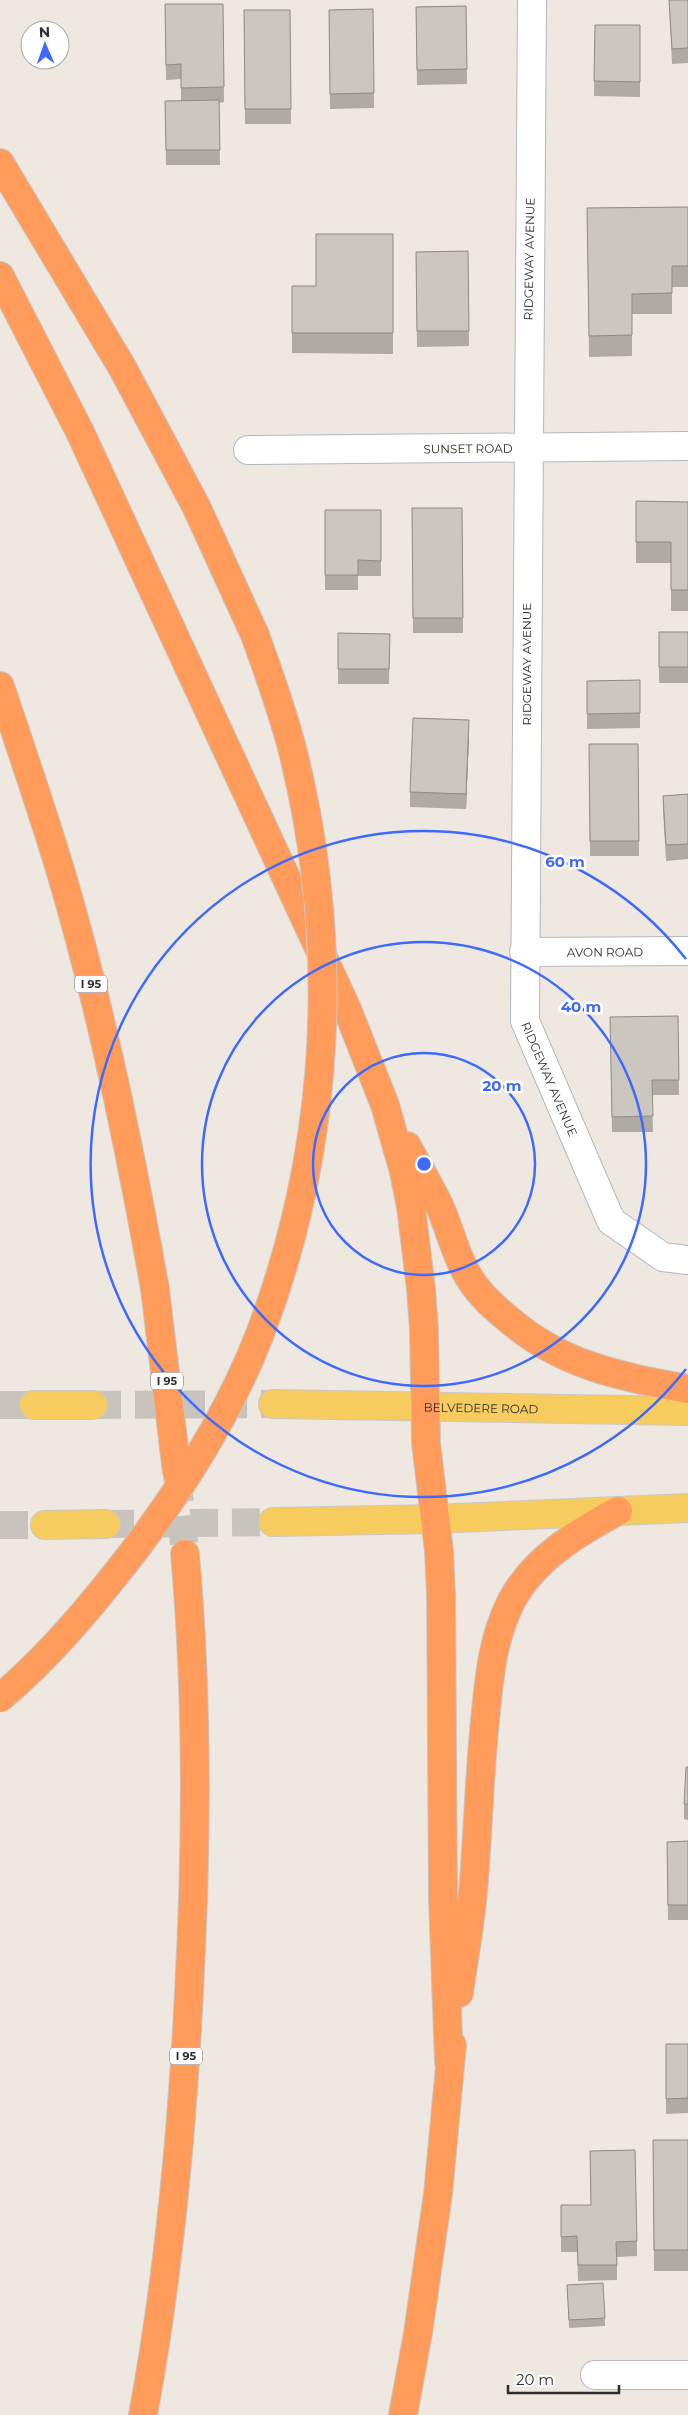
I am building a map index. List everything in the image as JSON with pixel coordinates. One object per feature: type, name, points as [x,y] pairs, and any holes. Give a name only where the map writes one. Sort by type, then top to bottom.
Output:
[{"type":"highway","points":[[0,163],[126,375],[196,506],[255,635],[274,689],[292,751],[315,870],[322,927],[323,1024],[318,1106],[296,1216],[281,1274],[259,1336],[232,1395],[197,1459],[161,1515],[70,1630],[24,1678],[0,1698]]},
{"type":"highway","points":[[0,276],[84,441],[347,1010],[385,1105],[404,1172],[415,1235],[424,1330],[428,1478],[435,1519],[441,1594],[443,1900],[449,2062]]},
{"type":"highway","name":"I 95","points":[[0,686],[62,877],[88,974],[135,1176],[155,1289],[177,1473]]},
{"type":"highway","points":[[385,1105],[440,1208],[464,1269],[476,1288],[493,1306],[532,1339],[584,1366],[612,1374],[688,1389]]},
{"type":"highway","points":[[403,2415],[418,2334],[438,2194],[449,2062],[473,1893],[483,1738],[495,1644],[503,1619],[513,1598],[546,1558],[584,1529],[618,1511]]},
{"type":"highway","name":"I 95","points":[[143,2415],[166,2265],[184,2097],[195,1888],[194,1695],[185,1554]]},
{"type":"main road","points":[[34,1405],[93,1404]]},
{"type":"main road","name":"BELVEDERE ROAD","points":[[273,1404],[688,1411]]},
{"type":"main road","points":[[274,1522],[435,1519],[688,1508]]},
{"type":"main road","points":[[46,1525],[106,1524]]},
{"type":"street","name":"RIDGEWAY AVENUE","points":[[532,0],[525,1021],[611,1221],[663,1257],[688,1260]]},
{"type":"street","name":"SUNSET ROAD","points":[[248,450],[688,446]]},
{"type":"street","name":"AVON ROAD","points":[[524,952],[688,950]]},
{"type":"street","points":[[595,2375],[688,2375]]},
{"type":"building","points":[[669,0],[688,0],[688,48],[672,49]]},
{"type":"building","points":[[165,4],[223,4],[224,87],[181,88],[181,64],[166,65]]},
{"type":"building","points":[[466,6],[467,69],[417,70],[416,7]]},
{"type":"building","points":[[373,9],[374,93],[330,94],[329,10]]},
{"type":"building","points":[[244,10],[290,10],[291,109],[245,109]]},
{"type":"building","points":[[595,25],[640,25],[640,82],[594,81]]},
{"type":"building","points":[[219,100],[220,150],[166,150],[165,101]]},
{"type":"building","points":[[688,207],[688,266],[672,266],[672,293],[632,294],[632,335],[589,336],[587,208]]},
{"type":"building","points":[[316,234],[393,234],[393,333],[292,333],[292,286],[316,286]]},
{"type":"building","points":[[468,251],[469,331],[417,331],[416,252]]},
{"type":"building","points":[[636,501],[688,502],[688,590],[671,590],[671,542],[636,542]]},
{"type":"building","points":[[412,508],[462,508],[463,618],[413,618]]},
{"type":"building","points":[[325,510],[381,510],[381,561],[358,560],[358,575],[325,575]]},
{"type":"building","points":[[659,632],[688,632],[688,667],[659,667]]},
{"type":"building","points":[[338,633],[390,634],[389,669],[338,669]]},
{"type":"building","points":[[640,680],[640,713],[587,714],[587,681]]},
{"type":"building","points":[[413,718],[469,720],[466,794],[410,792]]},
{"type":"building","points":[[589,744],[638,744],[639,841],[590,841]]},
{"type":"building","points":[[688,794],[688,844],[666,845],[663,796]]},
{"type":"building","points":[[678,1016],[679,1080],[652,1080],[653,1116],[612,1117],[610,1017]]},
{"type":"building","points":[[686,1767],[688,1767],[688,1804],[684,1804]]},
{"type":"building","points":[[688,1841],[688,1905],[668,1905],[667,1842]]},
{"type":"building","points":[[666,2044],[688,2044],[688,2098],[666,2099]]},
{"type":"building","points":[[653,2140],[688,2140],[688,2250],[654,2250]]},
{"type":"building","points":[[635,2150],[637,2241],[616,2242],[617,2265],[578,2265],[577,2236],[561,2237],[561,2205],[591,2205],[590,2151]]},
{"type":"building","points":[[603,2283],[605,2318],[569,2320],[567,2285]]},
{"type":"tunnel","points":[[93,1405],[273,1404]]},
{"type":"tunnel","points":[[0,1405],[34,1405]]},
{"type":"tunnel","points":[[177,1474],[185,1554]]},
{"type":"tunnel","points":[[106,1524],[273,1522]]},
{"type":"tunnel","points":[[0,1525],[45,1525]]}]
